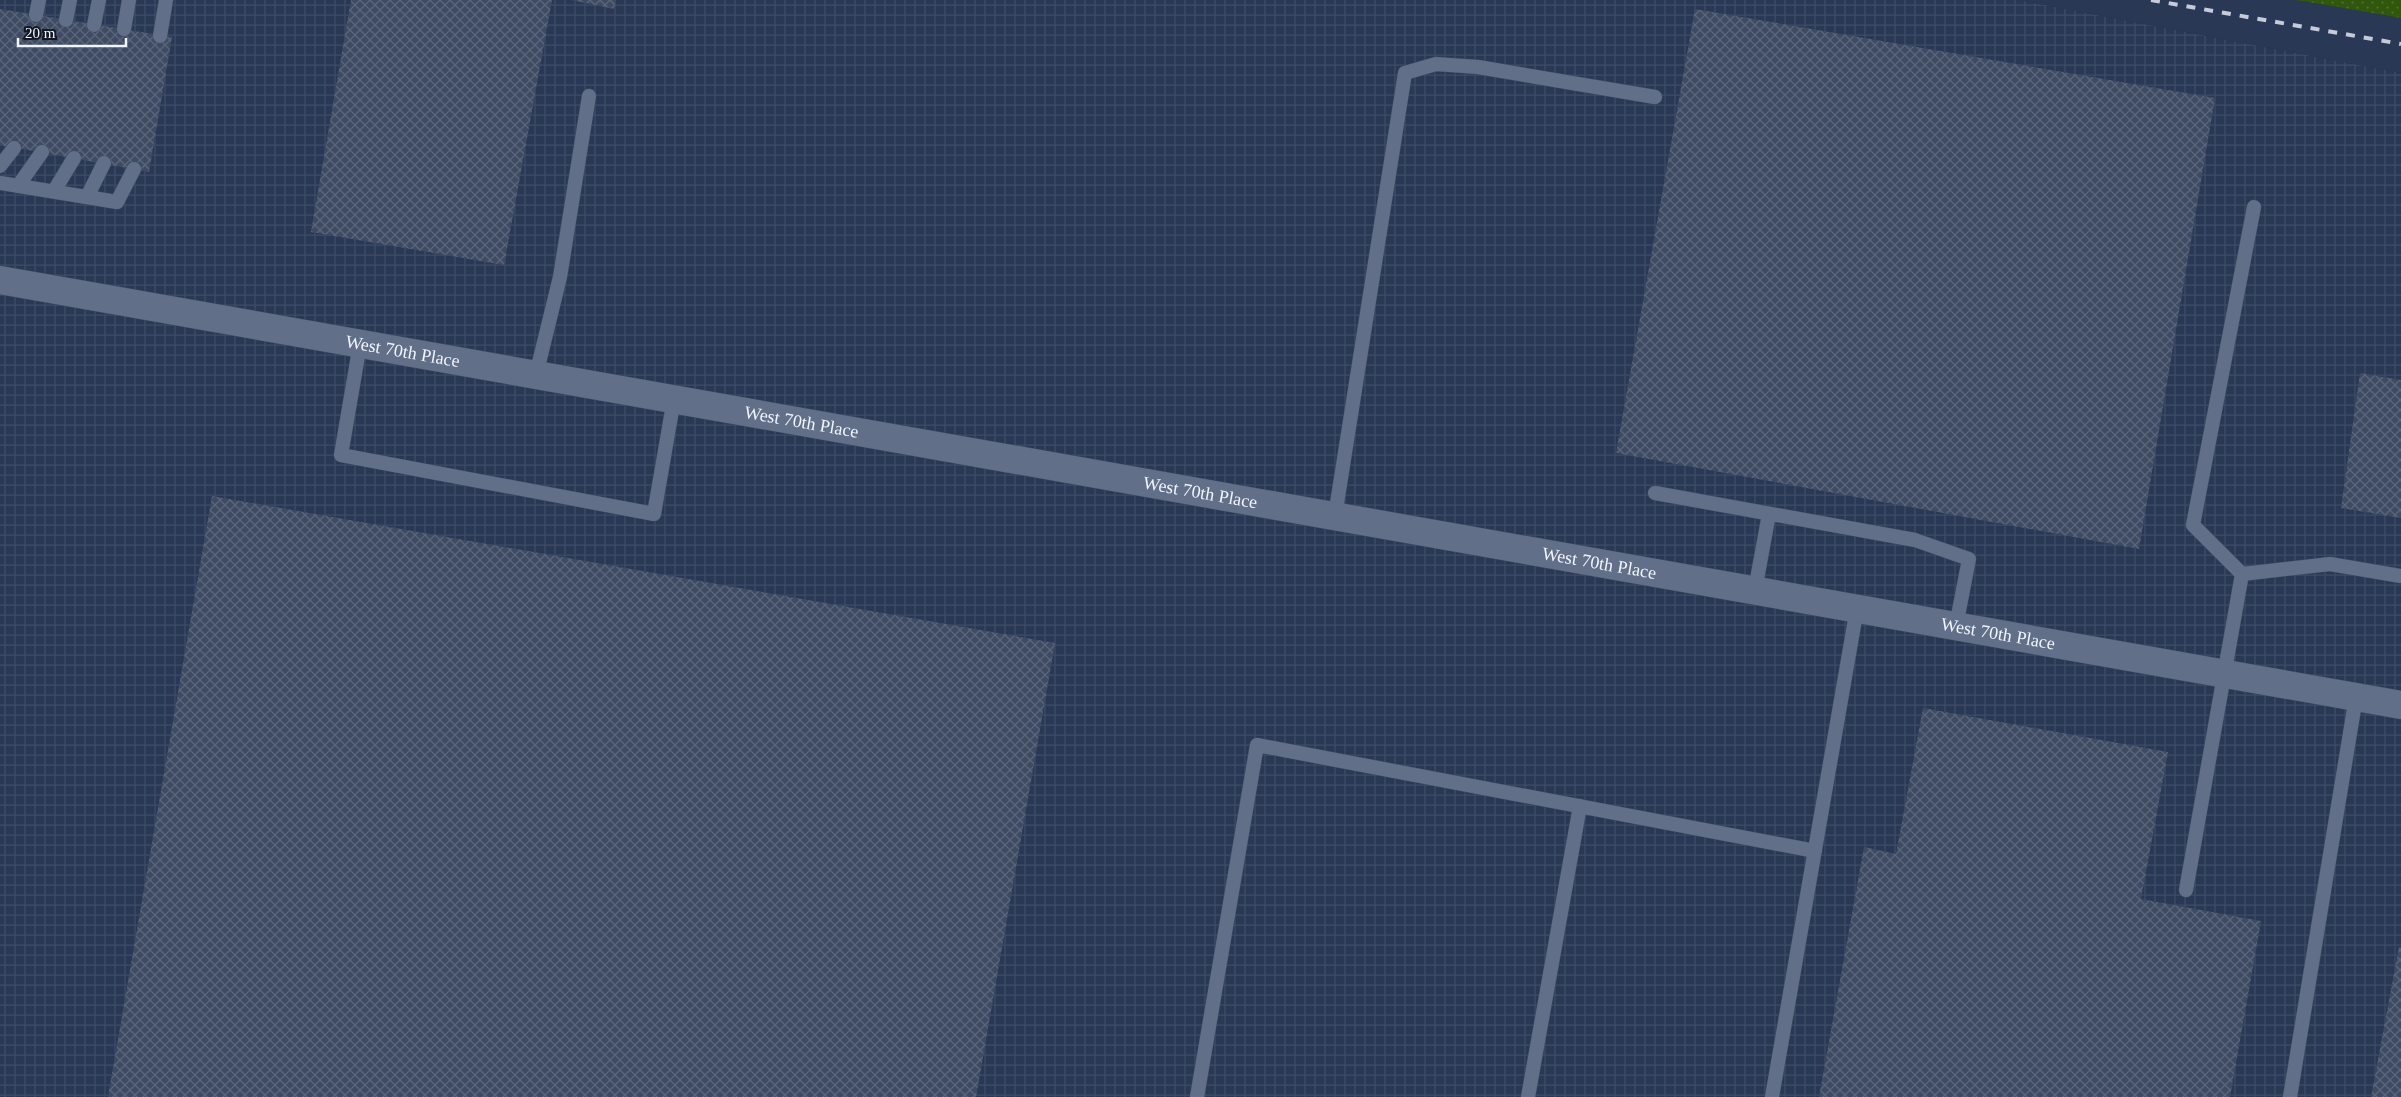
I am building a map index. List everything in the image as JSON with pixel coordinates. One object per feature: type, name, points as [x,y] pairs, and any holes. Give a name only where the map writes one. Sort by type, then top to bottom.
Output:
[{"type":"street","name":"West 70th Place","points":[[0,280],[2401,705]]},
{"type":"lane","points":[[36,15],[39,0]]},
{"type":"lane","points":[[66,20],[70,0]]},
{"type":"lane","points":[[94,25],[99,0]]},
{"type":"lane","points":[[124,29],[129,0]]},
{"type":"lane","points":[[160,36],[166,0]]},
{"type":"lane","points":[[1335,516],[1405,73],[1436,64],[1478,66],[1655,97]]},
{"type":"lane","points":[[536,375],[560,278],[589,96]]},
{"type":"lane","points":[[0,166],[14,148]]},
{"type":"lane","points":[[18,186],[42,152]]},
{"type":"lane","points":[[54,191],[74,158]]},
{"type":"lane","points":[[86,197],[104,163]]},
{"type":"lane","points":[[0,183],[117,202],[134,169]]},
{"type":"lane","points":[[2242,574],[2193,526],[2254,207]]},
{"type":"lane","points":[[360,344],[341,455],[654,514],[674,399]]},
{"type":"lane","points":[[1655,493],[1915,540],[1969,559],[1956,626]]},
{"type":"lane","points":[[1755,590],[1769,514]]},
{"type":"lane","points":[[2242,574],[2330,564],[2401,576]]},
{"type":"lane","points":[[2186,890],[2242,574]]},
{"type":"lane","points":[[1772,1097],[1857,608]]},
{"type":"lane","points":[[2290,1097],[2356,697]]},
{"type":"lane","points":[[1197,1097],[1257,745],[1815,850]]},
{"type":"lane","points":[[1528,1097],[1580,806]]},
{"type":"shaded area","points":[[0,0],[2019,0],[2401,73],[2401,1097],[0,1097]]},
{"type":"shaded area","points":[[2019,0],[2295,0],[2401,18],[2401,73]]},
{"type":"green space","points":[[2295,0],[2401,0],[2401,18],[2308,2]]},
{"type":"building","points":[[351,0],[552,0],[504,265],[311,232]]},
{"type":"building","points":[[571,0],[616,0],[614,9]]},
{"type":"building","points":[[0,9],[172,37],[149,172],[0,145]]},
{"type":"building","points":[[1695,9],[2215,98],[2139,549],[1616,453]]},
{"type":"building","points":[[2360,373],[2401,380],[2401,518],[2341,508]]},
{"type":"building","points":[[212,496],[1055,643],[976,1097],[108,1097]]},
{"type":"building","points":[[1923,708],[2168,752],[2141,899],[2261,921],[2230,1097],[1819,1097],[1864,847],[1896,854]]},
{"type":"building","points":[[2399,947],[2401,947],[2401,1097],[2371,1097]]},
{"type":"railway","points":[[2151,0],[2401,44]]}]
